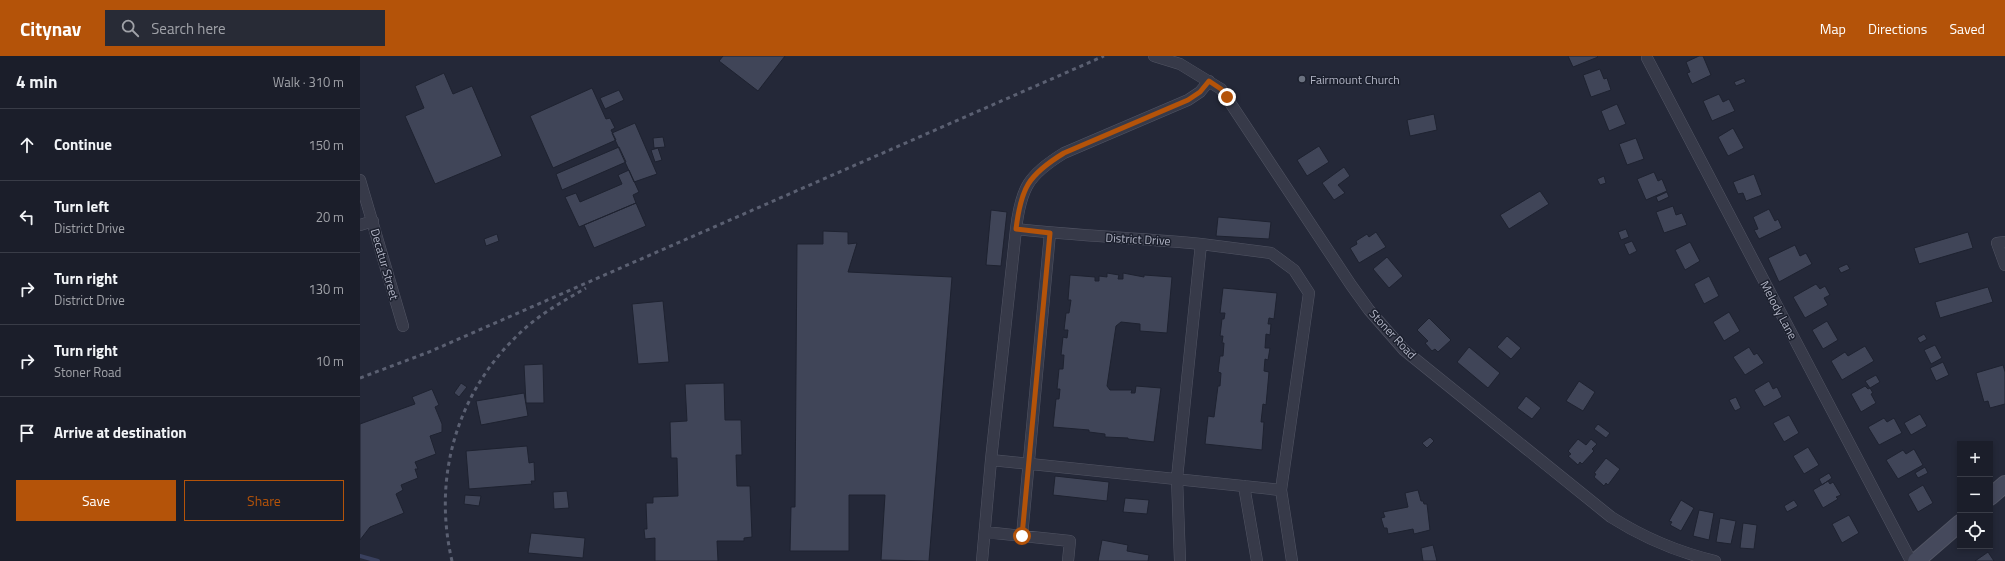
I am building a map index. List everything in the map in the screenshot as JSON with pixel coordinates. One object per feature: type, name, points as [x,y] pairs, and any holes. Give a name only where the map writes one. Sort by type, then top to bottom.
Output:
[{"type":"main road","points":[[1993,494],[2005,484]]},
{"type":"main road","points":[[1916,561],[1957,526]]},
{"type":"street","name":"Stoner Road","points":[[1154,56],[1180,64],[1221,89],[1351,285],[1404,350],[1611,517],[1660,544],[1715,561]]},
{"type":"street","name":"Melody Lane","points":[[1647,58],[1911,561]]},
{"type":"street","points":[[982,561],[991,460],[1016,229],[1019,204],[1023,192],[1039,170],[1064,153],[1188,100],[1200,92],[1209,81]]},
{"type":"street","name":"Decatur Street","points":[[360,180],[403,326]]},
{"type":"street","points":[[360,225],[372,221]]},
{"type":"street","name":"District Drive","points":[[1016,229],[1095,237],[1136,237],[1271,253],[1294,270],[1309,293],[1281,490],[1292,561]]},
{"type":"street","points":[[1022,536],[1050,233]]},
{"type":"street","points":[[2005,242],[1997,243],[2005,264]]},
{"type":"street","points":[[1180,561],[1177,478],[1201,244]]},
{"type":"street","points":[[991,460],[1177,478],[1281,490]]},
{"type":"street","points":[[1244,486],[1257,561]]},
{"type":"street","points":[[985,532],[1070,541],[1068,561]]},
{"type":"building","points":[[723,56],[785,56],[758,91],[719,61]]},
{"type":"building","points":[[1568,56],[1597,56],[1598,57],[1573,67]]},
{"type":"building","points":[[1699,56],[1703,56],[1711,75],[1692,84],[1687,73],[1690,72],[1686,62]]},
{"type":"building","points":[[1600,69],[1604,79],[1607,78],[1611,90],[1591,97],[1583,75]]},
{"type":"building","points":[[444,73],[453,94],[472,86],[502,156],[435,184],[405,116],[424,108],[415,86]]},
{"type":"building","points":[[1744,78],[1746,82],[1736,86],[1734,82]]},
{"type":"building","points":[[592,88],[606,119],[610,118],[615,128],[611,130],[616,140],[553,168],[530,116]]},
{"type":"building","points":[[619,90],[624,100],[605,109],[600,98]]},
{"type":"building","points":[[1719,94],[1723,102],[1729,99],[1735,111],[1712,121],[1703,101]]},
{"type":"building","points":[[1617,104],[1626,124],[1609,131],[1601,111]]},
{"type":"building","points":[[1434,114],[1437,130],[1410,136],[1407,120]]},
{"type":"building","points":[[635,123],[657,174],[634,182],[612,133]]},
{"type":"building","points":[[1733,128],[1744,148],[1728,156],[1718,137]]},
{"type":"building","points":[[663,137],[665,147],[654,148],[653,138]]},
{"type":"building","points":[[1636,138],[1644,159],[1627,165],[1619,144]]},
{"type":"building","points":[[1319,146],[1329,162],[1307,176],[1297,160]]},
{"type":"building","points":[[619,147],[626,162],[562,190],[556,174]]},
{"type":"building","points":[[658,148],[662,160],[655,162],[651,150]]},
{"type":"building","points":[[1344,167],[1350,176],[1338,185],[1345,193],[1334,200],[1322,183]]},
{"type":"building","points":[[629,170],[639,192],[633,195],[636,203],[579,227],[565,197],[576,193],[580,202],[622,184],[618,175]]},
{"type":"building","points":[[1654,172],[1658,181],[1662,179],[1667,191],[1646,200],[1637,179]]},
{"type":"building","points":[[1754,174],[1762,195],[1746,201],[1743,193],[1738,194],[1733,182]]},
{"type":"building","points":[[1604,176],[1606,183],[1600,185],[1597,179]]},
{"type":"building","points":[[1540,191],[1549,204],[1509,229],[1500,215]]},
{"type":"building","points":[[1667,192],[1669,197],[1658,202],[1656,197]]},
{"type":"building","points":[[636,203],[646,226],[594,248],[584,225]]},
{"type":"building","points":[[1673,206],[1676,215],[1682,213],[1687,225],[1664,233],[1656,212]]},
{"type":"building","points":[[1769,209],[1775,221],[1778,219],[1782,228],[1759,239],[1754,230],[1758,229],[1753,217]]},
{"type":"building","points":[[991,210],[1007,212],[1001,266],[986,265]]},
{"type":"building","points":[[1218,217],[1271,222],[1269,239],[1216,236]]},
{"type":"building","points":[[1626,229],[1629,237],[1621,240],[1618,232]]},
{"type":"building","points":[[823,231],[848,232],[848,244],[857,243],[848,272],[952,277],[929,561],[881,560],[885,495],[849,495],[849,551],[790,551],[791,507],[795,507],[797,244],[823,244]]},
{"type":"building","points":[[1376,232],[1386,247],[1359,263],[1350,248],[1357,244],[1356,241],[1367,234],[1369,237]]},
{"type":"building","points":[[1968,232],[1973,248],[1919,264],[1914,248]]},
{"type":"building","points":[[497,234],[499,241],[486,246],[484,239]]},
{"type":"building","points":[[1632,241],[1637,251],[1629,255],[1624,244]]},
{"type":"building","points":[[1690,242],[1700,261],[1685,270],[1675,250]]},
{"type":"building","points":[[1795,245],[1800,256],[1806,253],[1812,264],[1779,282],[1768,258]]},
{"type":"building","points":[[1387,257],[1403,276],[1389,288],[1373,269]]},
{"type":"building","points":[[1847,264],[1850,269],[1841,273],[1838,268]]},
{"type":"building","points":[[1107,273],[1119,275],[1118,279],[1123,279],[1123,273],[1144,277],[1144,275],[1172,277],[1167,333],[1140,331],[1140,324],[1121,322],[1116,326],[1107,386],[1110,390],[1132,390],[1131,393],[1135,393],[1136,386],[1161,388],[1154,442],[1128,438],[1105,437],[1105,434],[1089,432],[1089,430],[1053,427],[1056,399],[1059,399],[1060,389],[1057,389],[1059,369],[1063,369],[1064,355],[1061,355],[1063,337],[1067,338],[1068,330],[1064,330],[1066,313],[1069,313],[1071,300],[1068,300],[1070,275],[1095,277],[1095,281],[1099,281],[1099,276],[1107,277]]},
{"type":"building","points":[[1709,276],[1719,296],[1704,304],[1694,284]]},
{"type":"building","points":[[1816,284],[1820,289],[1825,286],[1830,295],[1824,298],[1828,305],[1805,318],[1793,297]]},
{"type":"building","points":[[1988,287],[1993,302],[1940,318],[1935,302]]},
{"type":"building","points":[[1223,288],[1277,293],[1274,319],[1269,318],[1268,324],[1271,324],[1270,335],[1266,334],[1265,348],[1270,348],[1268,360],[1265,359],[1264,371],[1269,372],[1266,405],[1263,404],[1261,422],[1264,422],[1262,450],[1205,444],[1208,416],[1214,417],[1218,386],[1220,386],[1221,373],[1218,372],[1220,356],[1223,356],[1224,343],[1222,343],[1223,336],[1220,336],[1222,319],[1224,319],[1225,313],[1220,313]]},
{"type":"building","points":[[663,301],[669,362],[638,364],[632,304]]},
{"type":"building","points":[[1729,312],[1740,331],[1724,341],[1713,322]]},
{"type":"building","points":[[1429,318],[1451,340],[1438,352],[1435,349],[1432,351],[1425,343],[1428,341],[1417,330]]},
{"type":"building","points":[[1827,321],[1838,340],[1823,349],[1812,330]]},
{"type":"building","points":[[1924,334],[1927,339],[1920,343],[1917,338]]},
{"type":"building","points":[[1507,336],[1521,348],[1511,359],[1497,347]]},
{"type":"building","points":[[1935,345],[1942,358],[1931,364],[1924,350]]},
{"type":"building","points":[[1865,346],[1874,361],[1842,380],[1831,361],[1845,352],[1848,356]]},
{"type":"building","points":[[1469,347],[1500,373],[1488,388],[1457,362]]},
{"type":"building","points":[[1749,347],[1754,355],[1757,353],[1764,363],[1745,375],[1733,357]]},
{"type":"building","points":[[1943,362],[1949,375],[1936,381],[1930,368]]},
{"type":"building","points":[[543,364],[544,403],[526,403],[524,365]]},
{"type":"building","points":[[2003,365],[2005,372],[2005,404],[1990,408],[1988,401],[1984,402],[1976,373]]},
{"type":"building","points":[[1876,375],[1880,382],[1870,388],[1865,381]]},
{"type":"building","points":[[1579,381],[1595,392],[1583,411],[1566,401]]},
{"type":"building","points":[[1769,381],[1773,389],[1777,387],[1782,397],[1764,407],[1754,390]]},
{"type":"building","points":[[461,383],[467,387],[459,397],[454,393]]},
{"type":"building","points":[[724,383],[725,420],[741,420],[742,455],[736,455],[737,486],[750,486],[752,537],[744,538],[744,541],[717,541],[718,561],[655,561],[655,538],[645,539],[644,529],[647,529],[646,503],[653,503],[653,497],[678,496],[677,458],[671,458],[670,422],[687,421],[685,384]]},
{"type":"building","points":[[1865,386],[1868,389],[1870,388],[1873,393],[1871,394],[1876,403],[1861,412],[1851,394]]},
{"type":"building","points":[[432,389],[439,405],[435,407],[442,424],[442,432],[430,436],[436,454],[415,462],[418,469],[415,469],[418,478],[401,485],[403,490],[396,494],[404,513],[370,527],[360,540],[360,424],[415,404],[412,397]]},
{"type":"building","points":[[524,393],[528,416],[481,425],[476,401]]},
{"type":"building","points":[[1526,396],[1541,408],[1532,419],[1517,408]]},
{"type":"building","points":[[1736,397],[1741,408],[1735,411],[1729,400]]},
{"type":"building","points":[[1920,414],[1927,426],[1911,435],[1904,423]]},
{"type":"building","points":[[1789,415],[1799,433],[1784,442],[1773,423]]},
{"type":"building","points":[[1884,418],[1887,422],[1894,418],[1902,433],[1879,445],[1868,427]]},
{"type":"building","points":[[1598,424],[1610,433],[1606,438],[1594,429]]},
{"type":"building","points":[[1430,437],[1434,441],[1427,448],[1422,443]]},
{"type":"building","points":[[1578,439],[1586,445],[1591,439],[1597,444],[1592,449],[1594,451],[1582,464],[1580,462],[1578,465],[1568,456],[1571,454],[1568,451]]},
{"type":"building","points":[[527,446],[529,463],[534,462],[535,481],[531,481],[532,484],[469,489],[466,451]]},
{"type":"building","points":[[1808,447],[1819,465],[1804,474],[1793,456]]},
{"type":"building","points":[[1914,449],[1923,465],[1898,479],[1886,460],[1903,450],[1906,454]]},
{"type":"building","points":[[1606,458],[1620,469],[1608,485],[1606,483],[1604,486],[1594,477],[1596,474],[1594,473]]},
{"type":"building","points":[[1925,467],[1928,473],[1918,478],[1915,473]]},
{"type":"building","points":[[1829,473],[1832,478],[1822,485],[1819,479]]},
{"type":"building","points":[[1055,476],[1109,482],[1107,501],[1053,495]]},
{"type":"building","points":[[1828,481],[1830,484],[1833,482],[1841,495],[1836,497],[1838,499],[1823,508],[1813,490]]},
{"type":"building","points":[[1923,485],[1933,503],[1918,512],[1908,494]]},
{"type":"building","points":[[1418,490],[1421,501],[1423,501],[1424,504],[1427,504],[1430,530],[1414,534],[1413,529],[1388,534],[1387,528],[1384,528],[1381,518],[1385,517],[1383,512],[1408,507],[1405,493]]},
{"type":"building","points":[[567,491],[569,508],[554,509],[553,492]]},
{"type":"building","points":[[465,495],[481,496],[479,506],[464,504]]},
{"type":"building","points":[[1125,498],[1149,500],[1147,514],[1123,512]]},
{"type":"building","points":[[1681,500],[1694,508],[1681,531],[1670,525],[1672,522],[1669,521]]},
{"type":"building","points":[[1794,500],[1798,506],[1787,512],[1784,506]]},
{"type":"building","points":[[1699,510],[1714,513],[1709,540],[1693,536]]},
{"type":"building","points":[[1849,515],[1859,533],[1842,543],[1832,524]]},
{"type":"building","points":[[1720,518],[1736,521],[1731,544],[1716,542]]},
{"type":"building","points":[[1743,523],[1757,525],[1754,549],[1740,548]]},
{"type":"building","points":[[531,533],[585,538],[583,558],[528,553]]},
{"type":"building","points":[[1102,540],[1128,545],[1127,551],[1149,555],[1148,561],[1098,561]]},
{"type":"building","points":[[1433,545],[1437,561],[1423,561],[1421,548]]},
{"type":"building","points":[[1988,552],[1994,561],[1975,561]]},
{"type":"waterway","points":[[360,556],[378,561]]},
{"type":"railway","points":[[360,378],[429,352],[1104,56]]},
{"type":"railway","points":[[452,561],[446,528],[445,495],[449,462],[457,431],[469,401],[485,373],[506,347],[530,324],[557,305],[586,288]]},
{"type":"place","name":"Fairmount Church","points":[[1302,79]]},
{"type":"route","points":[[1022,536],[1050,233],[1016,229],[1019,204],[1023,192],[1039,170],[1064,153],[1188,100],[1203,90],[1209,81],[1221,89],[1227,97]]}]
